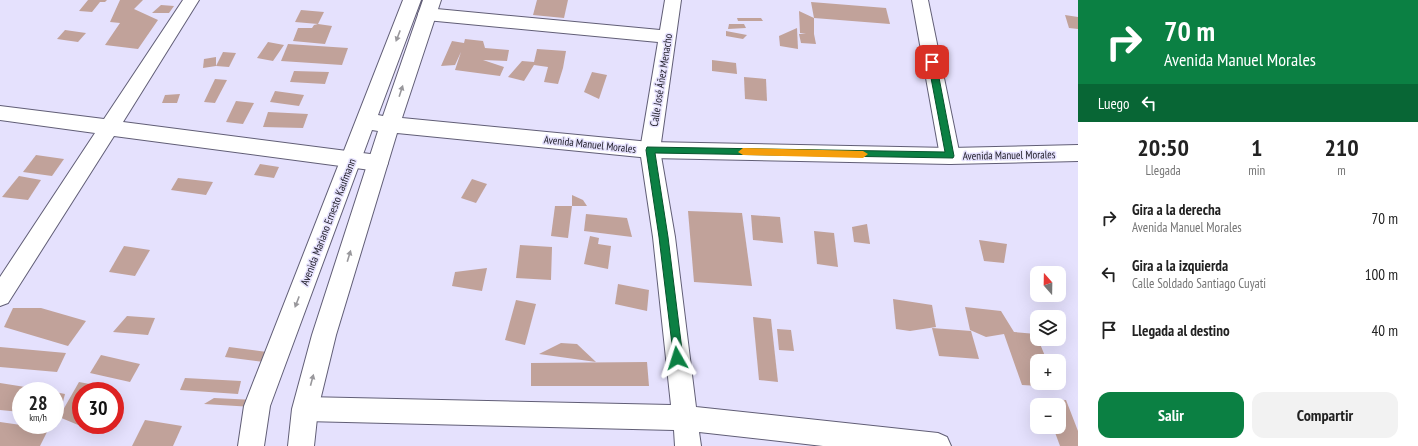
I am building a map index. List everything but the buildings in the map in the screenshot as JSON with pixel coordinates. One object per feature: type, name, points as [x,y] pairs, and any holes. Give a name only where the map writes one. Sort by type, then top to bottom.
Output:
[{"type":"main road","name":"Avenida Mariano Ernesto Kaufmann","points":[[250,446],[257,406],[366,122],[424,5]]},
{"type":"main road","points":[[301,446],[305,409],[324,335],[390,123],[424,5]]},
{"type":"main road","name":"Avenida Manuel Morales","points":[[366,122],[390,123],[650,150],[950,156],[1078,153]]},
{"type":"street","points":[[0,296],[191,0]]},
{"type":"street","name":"Calle José Áñez Menacho","points":[[673,0],[650,150],[664,237],[688,446]]},
{"type":"street","points":[[920,0],[950,156]]},
{"type":"street","points":[[424,5],[668,37]]},
{"type":"street","points":[[0,113],[378,162]]},
{"type":"street","points":[[305,409],[684,418],[938,446]]},
{"type":"slow traffic","points":[[743,152],[863,154]]},
{"type":"route","points":[[677,358],[664,237],[650,150],[950,156],[932,62]]}]
